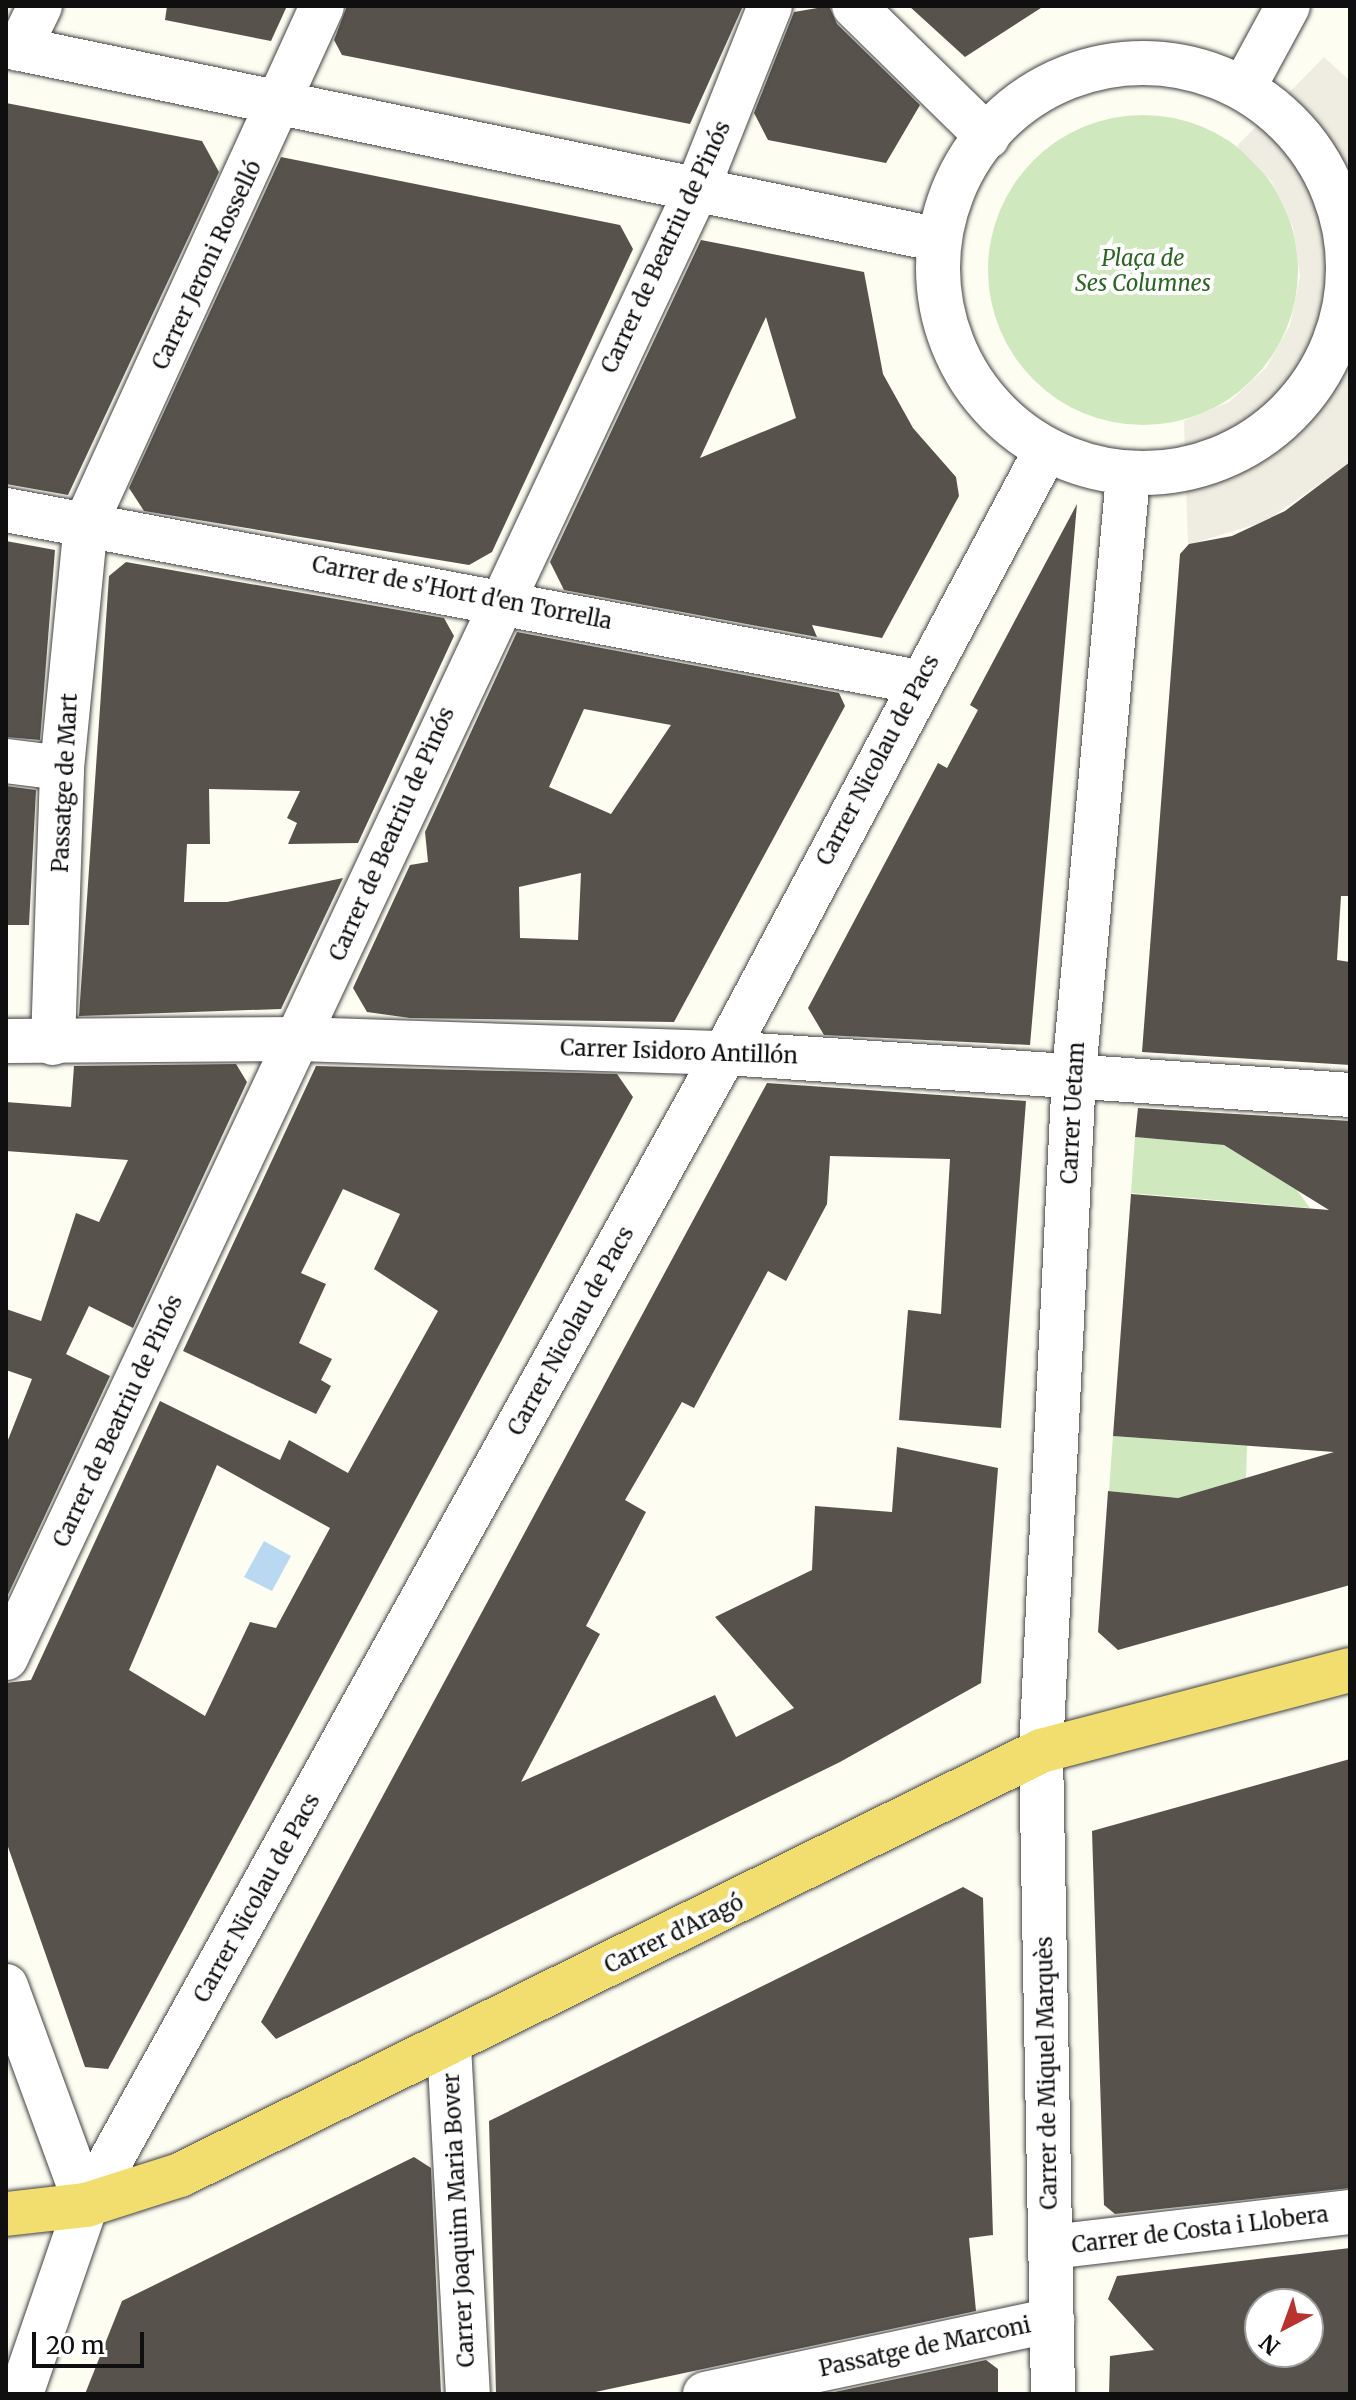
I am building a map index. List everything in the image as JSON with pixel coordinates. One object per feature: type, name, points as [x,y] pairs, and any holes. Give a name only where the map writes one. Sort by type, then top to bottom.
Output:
[{"type":"main road","name":"Carrer d'Aragó","points":[[6,2214],[86,2205],[180,2175],[449,2046],[1041,1751],[1350,1670]]},
{"type":"street","points":[[40,6],[13,47],[698,187],[935,239]]},
{"type":"street","name":"Carrer Jeroni Rosselló","points":[[86,523],[283,101],[322,6]]},
{"type":"street","name":"Carrer de Beatriu de Pinós","points":[[6,1658],[299,1039],[499,599],[698,187],[770,6]]},
{"type":"street","points":[[854,6],[988,137]]},
{"type":"street","points":[[1244,87],[1288,6]]},
{"type":"street","points":[[1171,65],[1244,87],[1311,142],[1336,194],[1347,253],[1336,383],[1237,450],[1185,471],[1128,476],[1045,452],[1012,429],[971,376],[941,304],[935,239],[950,188],[988,137],[1028,94],[1113,66],[1171,65]]},
{"type":"street","name":"Carrer Nicolau de Pacs","points":[[21,2394],[86,2205],[725,1053],[918,682],[1045,452]]},
{"type":"street","name":"Carrer Uetam","points":[[1041,1751],[1074,1073],[1128,476]]},
{"type":"street","name":"Carrer de s'Hort d'en Torrella","points":[[6,510],[499,599],[918,682]]},
{"type":"street","name":"Passatge de Mart","points":[[53,1043],[62,768],[86,523]]},
{"type":"street","points":[[6,761],[62,768]]},
{"type":"street","name":"Carrer Isidoro Antillón","points":[[6,1041],[299,1039],[725,1053],[1074,1073],[1350,1095]]},
{"type":"street","name":"Carrer de Miquel Marquès","points":[[1041,1751],[1053,2394]]},
{"type":"street","points":[[6,1986],[86,2205]]},
{"type":"street","name":"Carrer Joaquim Maria Bover","points":[[449,2046],[468,2394]]},
{"type":"street","name":"Carrer de Costa i Llobera","points":[[1051,2247],[1350,2212]]},
{"type":"street","name":"Passatge de Marconi","points":[[705,2394],[1052,2320]]},
{"type":"green space","name":"Plaça de Ses Columnes","points":[[1143,115],[1173,118],[1202,127],[1229,141],[1253,160],[1272,184],[1286,211],[1295,240],[1298,270],[1295,300],[1286,329],[1272,356],[1253,380],[1229,399],[1202,413],[1173,422],[1143,425],[1113,422],[1084,413],[1057,399],[1033,380],[1014,356],[1000,329],[991,300],[988,270],[991,240],[1000,211],[1014,184],[1033,160],[1057,141],[1084,127],[1113,118]]},
{"type":"green space","points":[[1135,1137],[1224,1145],[1296,1189],[1310,1208],[1131,1193]]},
{"type":"green space","points":[[1113,1436],[1247,1446],[1246,1478],[1178,1498],[1109,1491]]},
{"type":"shaded area","points":[[1324,57],[1350,81],[1350,463],[1266,521],[1188,545],[1184,421],[1229,402],[1266,368],[1290,325],[1300,276],[1293,227],[1272,182],[1237,146]]},
{"type":"water","points":[[264,1541],[291,1556],[272,1591],[244,1577]]},
{"type":"building","points":[[167,6],[287,6],[271,41],[165,20]]},
{"type":"building","points":[[347,6],[743,6],[690,124],[342,55],[334,40]]},
{"type":"building","points":[[829,6],[837,24],[920,105],[886,163],[768,140],[754,113],[794,12]]},
{"type":"building","points":[[909,6],[1044,6],[965,57]]},
{"type":"building","points":[[6,103],[202,141],[219,172],[68,495],[6,484]]},
{"type":"building","points":[[281,157],[620,225],[633,249],[492,552],[469,565],[144,511],[129,488]]},
{"type":"building","points":[[701,240],[864,272],[883,374],[913,428],[956,477],[959,496],[882,638],[812,625],[817,637],[564,590],[550,562]],"holes":[[[766,317],[796,418],[700,458]]]},
{"type":"building","points":[[1350,462],[1350,896],[1341,896],[1337,960],[1350,962],[1350,1065],[1142,1052],[1180,554],[1189,544],[1232,536],[1285,511]]},
{"type":"building","points":[[1077,504],[1030,1045],[824,1035],[808,1008],[938,763],[947,768],[978,710],[970,705]]},
{"type":"building","points":[[6,541],[55,550],[40,740],[6,737]]},
{"type":"building","points":[[126,562],[444,618],[454,636],[358,843],[288,844],[297,823],[287,818],[300,791],[209,789],[210,844],[187,844],[184,902],[227,902],[343,878],[281,1009],[79,1016],[109,576]]},
{"type":"building","points":[[517,632],[839,693],[845,706],[674,1022],[410,1018],[367,1012],[353,988],[410,865],[428,862],[425,832]],"holes":[[[584,709],[671,725],[611,814],[549,787]],[[581,873],[578,940],[520,938],[519,887]]]},
{"type":"building","points":[[6,786],[36,790],[29,925],[6,925]]},
{"type":"building","points":[[236,1064],[247,1082],[133,1328],[89,1306],[66,1354],[110,1376],[6,1599],[6,1445],[32,1379],[6,1370],[6,1309],[41,1321],[76,1213],[99,1222],[128,1160],[6,1151],[6,1102],[71,1107],[74,1066]]},
{"type":"building","points":[[316,1066],[617,1074],[633,1097],[108,2069],[85,2067],[6,1841],[6,1683],[31,1680],[160,1401],[280,1460],[289,1440],[348,1473],[438,1311],[374,1269],[400,1214],[343,1189],[301,1273],[326,1284],[299,1343],[332,1359],[321,1380],[331,1386],[316,1414],[183,1351]],"holes":[[[217,1465],[330,1528],[276,1628],[250,1622],[205,1716],[129,1670]]]},
{"type":"building","points":[[767,1083],[1026,1101],[1001,1428],[899,1420],[908,1310],[941,1314],[950,1159],[830,1156],[827,1204],[786,1281],[768,1271],[694,1408],[682,1402],[625,1500],[646,1512],[586,1626],[600,1634],[521,1782],[715,1695],[736,1737],[794,1708],[715,1617],[812,1570],[815,1506],[892,1512],[897,1447],[998,1468],[981,1683],[840,1762],[276,2039],[261,2022]]},
{"type":"building","points":[[1138,1108],[1350,1121],[1350,1585],[1118,1650],[1098,1632],[1108,1491],[1178,1498],[1334,1452],[1113,1436],[1131,1194],[1329,1210],[1224,1145],[1135,1137]]},
{"type":"building","points":[[1350,1759],[1350,2188],[1115,2214],[1104,2205],[1092,1831]]},
{"type":"building","points":[[963,1887],[983,1898],[993,2235],[969,2238],[976,2311],[586,2394],[496,2394],[489,2121]]},
{"type":"building","points":[[414,2157],[431,2168],[441,2394],[85,2394],[122,2301]]},
{"type":"building","points":[[1350,2248],[1350,2394],[1109,2394],[1110,2356],[1154,2350],[1108,2299],[1117,2276]]},
{"type":"building","points":[[986,2360],[998,2369],[998,2394],[825,2394]]}]
